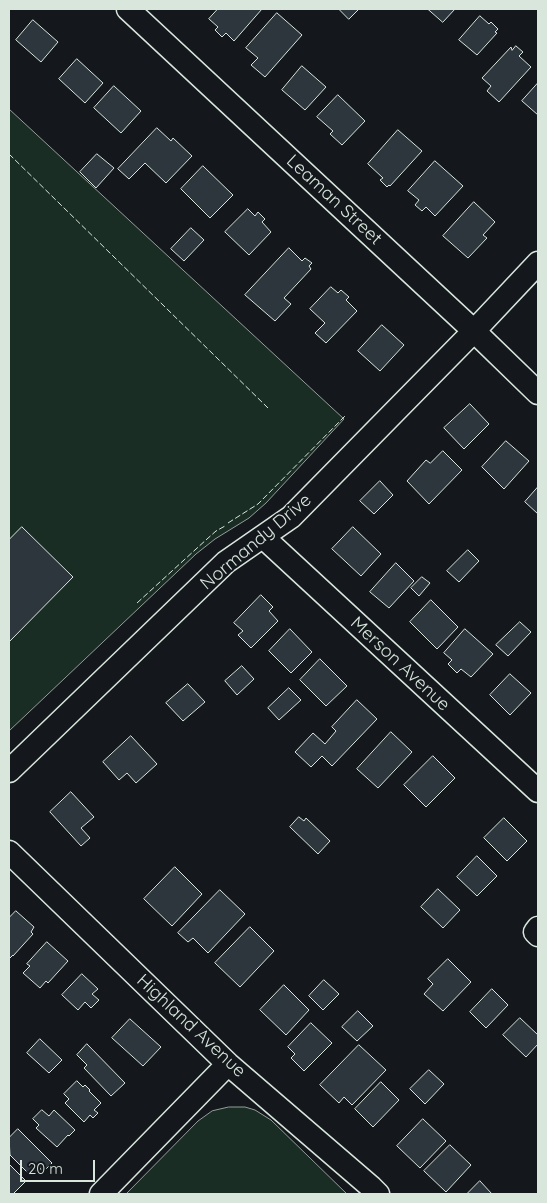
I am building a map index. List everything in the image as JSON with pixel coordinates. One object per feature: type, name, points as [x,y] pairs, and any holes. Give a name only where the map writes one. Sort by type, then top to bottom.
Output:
[{"type":"street","name":"Leaman Street","points":[[128,9],[474,331],[538,393]]},
{"type":"street","name":"Normandy Drive","points":[[9,771],[226,562],[291,517],[474,331],[538,263]]},
{"type":"street","name":"Merson Avenue","points":[[263,537],[538,791]]},
{"type":"street","name":"Highland Avenue","points":[[9,852],[228,1064],[378,1194]]},
{"type":"street","points":[[538,928],[534,932],[538,935]]},
{"type":"street","points":[[101,1194],[228,1064]]},
{"type":"green space","points":[[9,109],[344,419],[266,503],[249,518],[215,539],[196,554],[9,731]]},
{"type":"green space","points":[[229,1107],[245,1107],[255,1110],[271,1120],[347,1194],[126,1194],[198,1121],[212,1111]]},
{"type":"building","points":[[218,9],[262,9],[234,41],[226,33],[222,37],[215,30],[218,27],[209,19]]},
{"type":"building","points":[[339,9],[359,9],[349,19]]},
{"type":"building","points":[[428,9],[455,9],[443,22]]},
{"type":"building","points":[[277,13],[302,35],[265,77],[251,65],[258,58],[246,48]]},
{"type":"building","points":[[480,16],[489,24],[491,22],[498,29],[495,32],[497,33],[477,55],[459,40]]},
{"type":"building","points":[[33,20],[58,42],[41,62],[16,40]]},
{"type":"building","points":[[516,46],[523,52],[519,56],[531,67],[499,102],[487,91],[491,86],[482,78],[511,47],[512,50]]},
{"type":"building","points":[[77,59],[103,83],[85,103],[59,79]]},
{"type":"building","points":[[302,66],[326,87],[305,110],[282,90]]},
{"type":"building","points":[[538,83],[538,115],[522,101]]},
{"type":"building","points":[[114,86],[141,111],[121,133],[94,108]]},
{"type":"building","points":[[338,95],[365,121],[342,145],[330,134],[333,131],[317,117]]},
{"type":"building","points":[[157,128],[171,141],[173,138],[192,156],[166,183],[145,163],[129,179],[118,169]]},
{"type":"building","points":[[398,130],[422,151],[387,187],[380,180],[383,178],[368,164]]},
{"type":"building","points":[[97,154],[114,168],[96,188],[80,172]]},
{"type":"building","points":[[435,161],[463,186],[435,216],[426,207],[422,211],[415,205],[419,200],[408,191]]},
{"type":"building","points":[[203,166],[233,195],[210,218],[181,189]]},
{"type":"building","points":[[474,202],[495,222],[483,235],[487,238],[468,258],[443,236]]},
{"type":"building","points":[[248,209],[255,216],[258,212],[265,219],[262,222],[271,232],[249,255],[225,232]]},
{"type":"building","points":[[191,228],[204,240],[184,261],[171,249]]},
{"type":"building","points":[[289,248],[302,261],[305,258],[312,263],[309,266],[311,269],[284,298],[291,304],[275,321],[245,295]]},
{"type":"building","points":[[331,287],[338,293],[341,290],[349,297],[346,300],[357,311],[326,343],[315,333],[325,323],[310,309]]},
{"type":"building","points":[[382,325],[404,345],[380,371],[358,351]]},
{"type":"building","points":[[470,404],[489,424],[464,449],[444,428]]},
{"type":"building","points":[[506,441],[529,461],[504,489],[482,467]]},
{"type":"building","points":[[443,451],[462,470],[429,504],[407,481],[426,460],[430,463]]},
{"type":"building","points":[[380,481],[393,495],[374,514],[360,501]]},
{"type":"building","points":[[538,487],[538,514],[525,502]]},
{"type":"building","points":[[22,527],[73,577],[9,642],[9,540]]},
{"type":"building","points":[[353,527],[381,554],[361,576],[332,549]]},
{"type":"building","points":[[468,550],[479,561],[459,582],[447,571]]},
{"type":"building","points":[[396,563],[414,581],[389,608],[370,592]]},
{"type":"building","points":[[422,577],[430,583],[419,596],[411,588]]},
{"type":"building","points":[[261,595],[273,607],[269,611],[278,621],[251,648],[238,635],[243,631],[234,623]]},
{"type":"building","points":[[431,600],[458,627],[437,649],[410,622]]},
{"type":"building","points":[[520,622],[531,632],[508,656],[496,645]]},
{"type":"building","points":[[290,629],[312,652],[291,673],[269,651]]},
{"type":"building","points":[[465,629],[493,654],[471,677],[461,669],[457,673],[448,664],[452,660],[444,653]]},
{"type":"building","points":[[320,659],[347,686],[326,706],[300,680]]},
{"type":"building","points":[[242,666],[254,679],[237,695],[225,681]]},
{"type":"building","points":[[510,674],[531,693],[510,715],[490,695]]},
{"type":"building","points":[[188,684],[205,702],[183,721],[166,703]]},
{"type":"building","points":[[289,688],[301,700],[279,720],[268,708]]},
{"type":"building","points":[[357,700],[377,719],[332,766],[322,756],[311,767],[295,752],[313,733],[325,744],[336,731],[332,727]]},
{"type":"building","points":[[391,732],[412,752],[378,788],[357,769]]},
{"type":"building","points":[[131,736],[157,764],[136,783],[127,773],[119,780],[103,762]]},
{"type":"building","points":[[433,756],[455,778],[426,807],[404,785]]},
{"type":"building","points":[[71,792],[94,817],[81,828],[90,838],[81,846],[50,812]]},
{"type":"building","points":[[299,817],[304,821],[306,818],[330,841],[318,854],[290,827]]},
{"type":"building","points":[[504,818],[527,841],[507,861],[484,838]]},
{"type":"building","points":[[477,856],[497,876],[477,896],[457,877]]},
{"type":"building","points":[[175,867],[202,894],[172,926],[144,899]]},
{"type":"building","points":[[438,889],[460,910],[443,928],[421,907]]},
{"type":"building","points":[[220,890],[245,914],[208,953],[193,938],[188,942],[178,933]]},
{"type":"building","points":[[16,911],[34,927],[31,932],[33,934],[9,959],[9,918]]},
{"type":"building","points":[[250,927],[274,951],[240,987],[215,963]]},
{"type":"building","points":[[47,942],[68,961],[48,983],[46,981],[40,988],[23,973],[30,966],[27,964]]},
{"type":"building","points":[[448,959],[471,982],[443,1011],[424,994],[433,984],[428,979]]},
{"type":"building","points":[[82,974],[98,989],[92,994],[99,1000],[91,1008],[85,1002],[78,1010],[62,995]]},
{"type":"building","points":[[324,980],[339,994],[323,1010],[309,996]]},
{"type":"building","points":[[284,985],[309,1010],[286,1035],[260,1010]]},
{"type":"building","points":[[492,989],[508,1005],[486,1028],[470,1012]]},
{"type":"building","points":[[358,1011],[373,1026],[357,1041],[342,1027]]},
{"type":"building","points":[[520,1018],[538,1035],[538,1044],[526,1057],[503,1035]]},
{"type":"building","points":[[130,1019],[161,1047],[143,1066],[112,1038]]},
{"type":"building","points":[[311,1023],[332,1043],[304,1071],[291,1058],[295,1054],[288,1047]]},
{"type":"building","points":[[40,1039],[62,1060],[49,1073],[27,1053]]},
{"type":"building","points":[[87,1044],[125,1083],[111,1096],[84,1068],[87,1065],[77,1055]]},
{"type":"building","points":[[359,1045],[386,1070],[352,1105],[344,1097],[339,1103],[320,1085]]},
{"type":"building","points":[[429,1070],[444,1084],[425,1104],[410,1089]]},
{"type":"building","points":[[77,1081],[83,1087],[85,1085],[101,1103],[94,1110],[98,1113],[93,1118],[90,1115],[84,1122],[65,1103],[69,1099],[64,1094]]},
{"type":"building","points":[[381,1082],[399,1100],[373,1127],[355,1109]]},
{"type":"building","points":[[42,1110],[49,1116],[54,1110],[75,1130],[57,1147],[36,1128],[39,1125],[33,1119]]},
{"type":"building","points":[[423,1119],[446,1141],[420,1168],[397,1146]]},
{"type":"building","points":[[18,1129],[52,1163],[43,1172],[39,1167],[31,1176],[10,1155],[9,1138]]},
{"type":"building","points":[[450,1145],[471,1165],[446,1192],[424,1171]]},
{"type":"building","points":[[9,1164],[26,1181],[13,1194],[9,1194]]},
{"type":"building","points":[[480,1181],[492,1194],[467,1194]]},
{"type":"fence","points":[[9,154],[268,408]]},
{"type":"fence","points":[[228,523],[258,504],[346,415]]},
{"type":"fence","points":[[137,603],[216,531],[225,526]]}]
